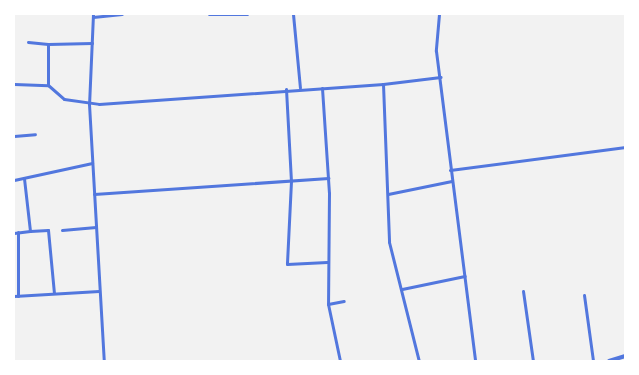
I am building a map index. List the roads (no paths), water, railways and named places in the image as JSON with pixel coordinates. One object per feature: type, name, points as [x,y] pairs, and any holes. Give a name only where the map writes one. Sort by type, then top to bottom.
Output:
[{"type":"street","points":[[104,361],[89,104],[93,16],[122,14]]},
{"type":"street","points":[[209,14],[247,14]]},
{"type":"street","points":[[293,14],[300,88]]},
{"type":"street","points":[[439,14],[436,51],[441,77],[450,170],[475,361]]},
{"type":"street","points":[[28,42],[48,44],[92,43]]},
{"type":"street","points":[[48,44],[48,84]]},
{"type":"street","points":[[14,84],[48,84],[64,99],[89,104],[300,88],[382,84],[441,77]]},
{"type":"street","points":[[382,84],[389,242],[419,361]]},
{"type":"street","points":[[322,88],[328,178],[326,262],[328,304],[340,361]]},
{"type":"street","points":[[286,89],[291,181],[287,264],[326,262]]},
{"type":"street","points":[[14,136],[35,134]]},
{"type":"street","points":[[450,170],[625,147]]},
{"type":"street","points":[[14,180],[92,163]]},
{"type":"street","points":[[24,178],[30,231]]},
{"type":"street","points":[[94,194],[328,178]]},
{"type":"street","points":[[388,194],[452,181]]},
{"type":"street","points":[[62,230],[96,227]]},
{"type":"street","points":[[54,294],[48,230],[16,232],[16,296],[54,294],[99,291]]},
{"type":"street","points":[[402,289],[465,276]]},
{"type":"street","points":[[523,291],[533,361]]},
{"type":"street","points":[[584,295],[593,361]]},
{"type":"street","points":[[328,304],[344,301]]},
{"type":"street","points":[[609,361],[625,356]]}]
